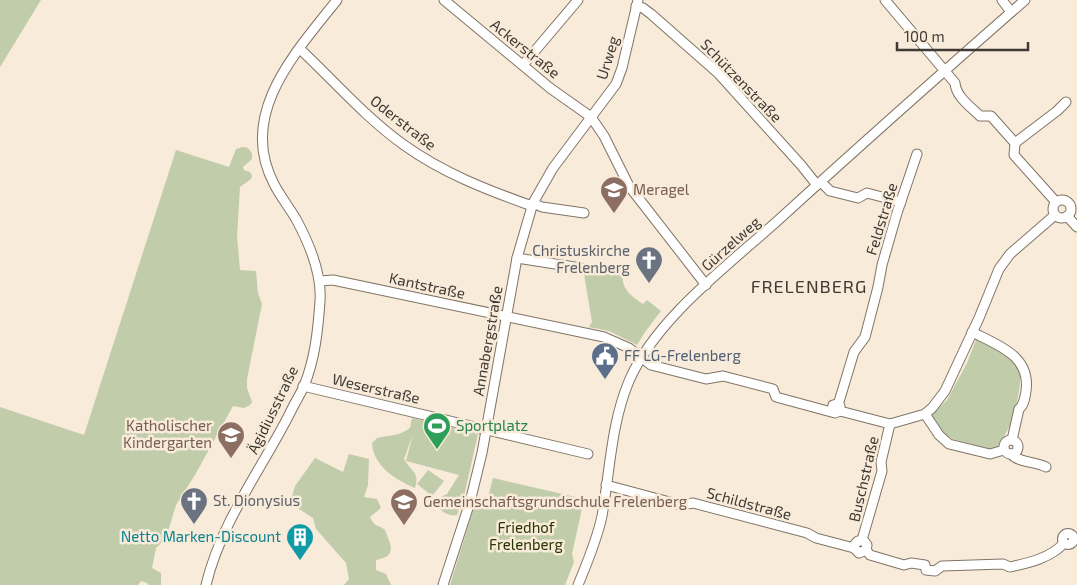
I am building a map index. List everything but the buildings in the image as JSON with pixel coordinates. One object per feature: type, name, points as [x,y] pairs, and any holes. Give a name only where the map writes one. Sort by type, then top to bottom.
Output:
[{"type":"street","name":"Ägidiusstraße","points":[[206,585],[210,568],[228,522],[274,442],[303,386],[318,334],[320,281],[303,232],[274,183],[263,148],[264,116],[269,97],[288,64],[337,0]]},
{"type":"street","points":[[523,65],[578,0]]},
{"type":"street","points":[[885,0],[955,83],[955,90],[980,116],[991,116],[1015,144]]},
{"type":"street","points":[[1002,0],[1011,12]]},
{"type":"street","name":"Gürzelweg","points":[[578,585],[602,517],[610,451],[617,416],[629,381],[652,341],[706,285],[1025,0]]},
{"type":"street","name":"Ackerstraße","points":[[449,2],[523,65],[591,117],[601,131],[629,186],[706,285]]},
{"type":"street","name":"Urweg","points":[[591,117],[616,84],[622,68],[637,3]]},
{"type":"street","name":"Schützenstraße","points":[[637,3],[718,74],[819,184]]},
{"type":"street","name":"Oderstraße","points":[[300,49],[378,125],[437,166],[462,178],[532,204],[584,213]]},
{"type":"street","points":[[1056,202],[1014,154],[1015,144],[1066,102]]},
{"type":"street","name":"Annabergstraße","points":[[443,585],[470,502],[486,430],[517,258],[532,204],[553,168],[591,117]]},
{"type":"street","name":"Feldstraße","points":[[835,410],[854,352],[865,337],[882,265],[917,154]]},
{"type":"street","points":[[819,184],[830,191],[858,198],[867,193],[901,202]]},
{"type":"street","points":[[1063,200],[1069,204],[1070,210],[1067,216],[1061,218],[1055,215],[1053,208],[1056,202],[1063,200]]},
{"type":"street","points":[[835,410],[890,424],[926,414],[939,401],[945,391],[999,268],[1010,254],[1055,215]]},
{"type":"street","points":[[1067,216],[1077,227]]},
{"type":"street","points":[[517,258],[581,268]]},
{"type":"street","name":"Kantstraße","points":[[320,281],[333,280],[604,337],[622,344],[651,365],[706,379],[723,376],[773,390],[776,397],[835,410]]},
{"type":"street","points":[[972,332],[1008,350],[1015,356],[1025,374],[1027,388],[1023,406],[1019,409],[1012,440],[1005,442],[1008,452],[1016,459],[1046,467]]},
{"type":"street","name":"Weserstraße","points":[[303,386],[588,454]]},
{"type":"street","points":[[926,414],[938,434],[949,444],[990,454],[1008,452]]},
{"type":"street","name":"Buschstraße","points":[[862,540],[882,471],[881,462],[890,424]]},
{"type":"street","name":"Schildstraße","points":[[606,485],[681,505],[693,503],[807,533],[816,538],[854,548],[859,553],[866,550],[870,555],[904,565],[911,563],[925,565],[926,570],[935,571],[942,566],[1004,564],[1010,567],[1034,561],[1060,548],[1072,539]]},
{"type":"street","points":[[854,548],[856,542],[862,540],[867,545],[866,550]]},
{"type":"green space","points":[[0,0],[41,0],[0,67]]},
{"type":"green space","points":[[248,148],[252,153],[252,159],[243,167],[252,176],[251,179],[240,187],[237,236],[240,270],[256,271],[258,293],[262,304],[247,379],[247,388],[252,402],[244,408],[233,406],[176,505],[166,538],[156,548],[152,568],[161,573],[161,585],[149,585],[141,581],[138,585],[0,585],[0,407],[84,435],[176,150],[229,167],[236,149]]},
{"type":"green space","points":[[583,268],[622,273],[625,288],[630,295],[643,304],[647,300],[661,311],[637,345],[609,331],[589,327],[592,322]]},
{"type":"green space","points":[[977,337],[1006,353],[1021,373],[1019,394],[1012,421],[997,447],[991,449],[953,439],[940,431],[930,416],[947,400],[967,363]]},
{"type":"green space","points":[[412,418],[478,434],[464,496],[457,515],[447,514],[432,501],[447,494],[459,475],[406,461],[413,434],[404,459],[416,475],[415,488],[393,476],[376,459],[372,443],[377,438],[406,431],[410,428]]},
{"type":"green space","points":[[349,454],[369,459],[368,485],[364,497],[377,499],[381,508],[370,517],[375,524],[385,530],[391,547],[388,555],[376,560],[376,570],[386,574],[391,585],[344,585],[349,579],[346,563],[316,529],[313,518],[299,509],[292,496],[295,486],[315,458],[343,472]]},
{"type":"green space","points":[[428,470],[444,481],[432,496],[417,484]]},
{"type":"green space","name":"Friedhof Frelenberg","points":[[493,478],[584,499],[572,554],[574,562],[565,585],[450,585],[474,507],[485,509]]},
{"type":"place","name":"Meragel","points":[[614,214]]},
{"type":"place","name":"Christuskirche Frelenberg","points":[[649,284]]},
{"type":"place","name":"FF LG-Frelenberg","points":[[605,380]]},
{"type":"place","name":"Sportplatz","points":[[437,450]]},
{"type":"place","name":"Katholischer Kindergarten","points":[[231,459]]},
{"type":"place","name":"St. Dionysius","points":[[194,525]]},
{"type":"place","name":"Gemeinschaftsgrundschule Frelenberg","points":[[404,526]]},
{"type":"place","name":"Netto Marken-Discount","points":[[300,561]]},
{"type":"district","name":"FRELENBERG","points":[[809,287]]}]
